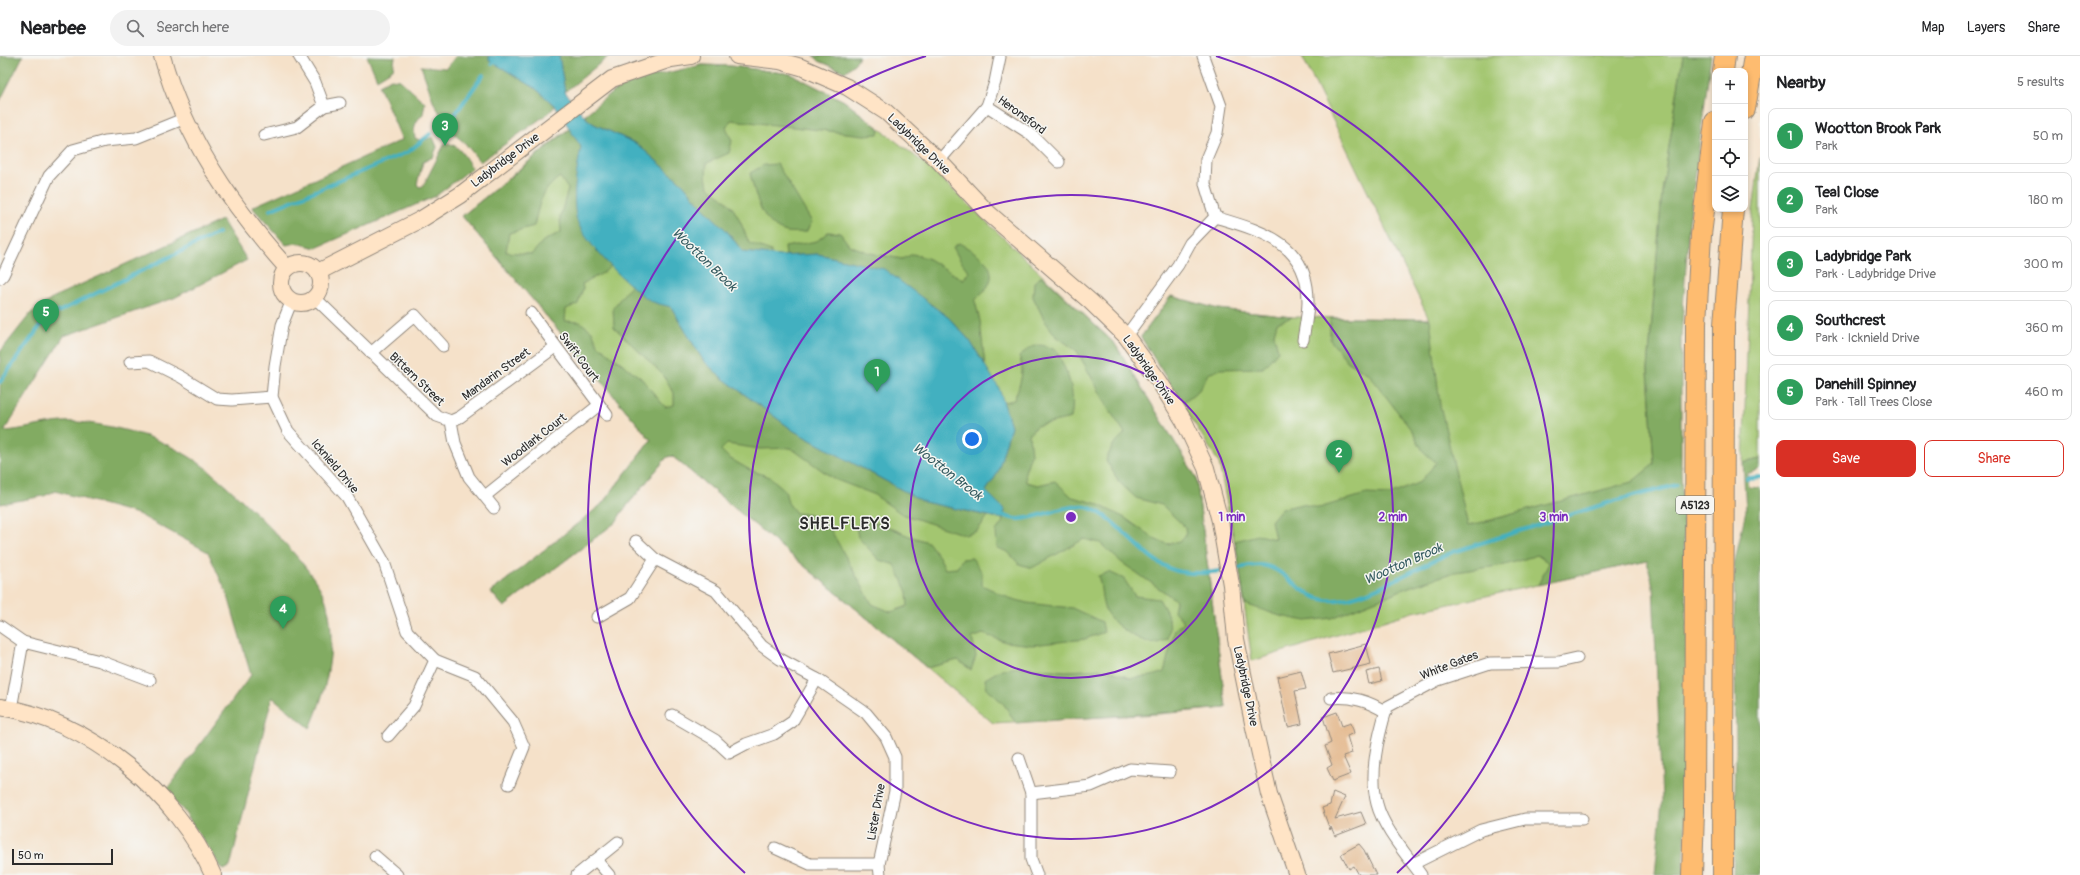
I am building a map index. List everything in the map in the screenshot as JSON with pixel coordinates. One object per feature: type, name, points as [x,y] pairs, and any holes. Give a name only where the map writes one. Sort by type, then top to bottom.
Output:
[{"type":"highway","points":[[1723,68],[1725,56]]},
{"type":"highway","points":[[1746,104],[1754,56]]},
{"type":"highway","name":"A5123","points":[[1692,875],[1694,779],[1696,323],[1701,235],[1713,140]]},
{"type":"highway","name":"A5123","points":[[1723,875],[1724,325],[1733,212]]},
{"type":"street","points":[[162,56],[170,86],[183,118],[215,176],[266,245],[287,268]]},
{"type":"street","points":[[299,56],[315,82],[324,106]]},
{"type":"street","name":"Ladybridge Drive","points":[[318,272],[420,220],[443,206],[504,162],[556,120],[612,79],[671,59],[691,56]]},
{"type":"street","name":"Ladybridge Drive","points":[[737,56],[780,61],[801,67],[847,87],[886,112],[939,161],[986,211],[1091,302],[1126,336],[1184,421],[1206,468],[1220,521],[1231,586],[1236,639],[1253,722],[1269,794],[1296,875]]},
{"type":"street","name":"Heronsford","points":[[939,161],[987,106],[995,82],[1000,56]]},
{"type":"street","points":[[1203,56],[1221,106],[1217,133],[1206,160],[1205,184],[1215,217]]},
{"type":"street","points":[[264,135],[297,127],[324,106],[340,103]]},
{"type":"street","name":"Heronsford","points":[[987,106],[1032,135],[1059,162]]},
{"type":"street","points":[[0,278],[3,275],[49,176],[74,150],[106,141],[136,138],[183,118]]},
{"type":"street","points":[[1126,336],[1178,265],[1190,243],[1215,217]]},
{"type":"street","points":[[1215,217],[1258,230],[1283,244],[1303,269],[1308,300],[1303,340]]},
{"type":"street","points":[[300,263],[314,267],[318,272],[320,287],[315,298],[309,301],[301,302],[292,300],[283,292],[281,284],[282,276],[287,268],[300,263]]},
{"type":"street","name":"Bittern Street","points":[[315,298],[437,416],[451,421]]},
{"type":"street","name":"Icknield Drive","points":[[292,300],[282,325],[274,366],[272,398],[288,431],[347,497],[384,562],[407,630],[435,660],[475,676],[513,722],[524,747],[509,784]]},
{"type":"street","name":"Swift Court","points":[[531,313],[607,415]]},
{"type":"street","points":[[371,353],[416,315],[443,346]]},
{"type":"street","name":"Mandarin Street","points":[[451,421],[460,417],[555,347]]},
{"type":"street","points":[[130,362],[149,361],[181,377],[217,399],[232,400],[272,398]]},
{"type":"street","name":"Woodlark Court","points":[[484,496],[599,405]]},
{"type":"street","points":[[451,421],[455,443],[469,477],[494,508]]},
{"type":"street","name":"Lister Drive","points":[[636,540],[655,559],[716,591],[762,646],[780,660],[817,679],[866,713],[886,737],[894,757],[895,790],[879,864],[880,875]]},
{"type":"street","points":[[597,617],[630,598],[655,559]]},
{"type":"street","points":[[0,626],[23,642],[100,661],[150,680]]},
{"type":"street","points":[[23,642],[5,708],[50,720],[86,737],[117,757],[149,785],[177,818],[205,856],[213,875]]},
{"type":"street","name":"White Gates","points":[[1386,712],[1387,707],[1438,680],[1490,663],[1559,662],[1577,658]]},
{"type":"street","points":[[388,736],[414,706],[435,660]]},
{"type":"street","points":[[672,715],[715,740],[729,753],[746,744],[774,734],[792,722],[817,679]]},
{"type":"street","points":[[1331,698],[1345,696],[1358,699],[1368,702],[1386,712],[1379,735],[1375,774],[1377,805],[1394,837],[1420,875]]},
{"type":"street","points":[[1019,758],[1031,793],[1031,859],[1036,875]]},
{"type":"street","points":[[1031,793],[1092,786],[1130,769],[1170,772]]},
{"type":"street","points":[[1413,864],[1481,830],[1526,819],[1582,818]]},
{"type":"street","points":[[577,875],[618,842]]},
{"type":"street","points":[[775,848],[810,864],[879,864]]},
{"type":"street","points":[[374,856],[397,875]]},
{"type":"street","points":[[596,860],[609,875]]},
{"type":"green space","points":[[0,56],[23,56],[0,101]]},
{"type":"green space","points":[[367,56],[395,57],[393,69],[377,79]]},
{"type":"green space","points":[[456,56],[489,56],[490,60],[535,88],[555,106],[550,112],[480,162],[465,143],[450,131],[434,103],[421,66],[446,68]]},
{"type":"green space","points":[[559,56],[609,56],[565,92]]},
{"type":"green space","points":[[814,56],[859,56],[855,63],[845,72],[819,61]]},
{"type":"green space","points":[[1302,56],[1683,56],[1662,192],[1648,370],[1654,464],[1647,561],[1413,612],[1252,661],[1238,560],[1219,463],[1141,337],[1171,296],[1218,309],[1292,317],[1429,319]]},
{"type":"green space","points":[[1683,56],[1711,56],[1689,223],[1681,338],[1681,468],[1690,695],[1684,875],[1655,875],[1662,801],[1653,586],[1647,561],[1538,585],[1549,563],[1537,555],[1505,565],[1455,572],[1409,587],[1332,618],[1306,621],[1280,616],[1245,604],[1235,541],[1258,535],[1275,539],[1271,521],[1281,509],[1302,504],[1319,508],[1366,494],[1390,495],[1420,482],[1436,463],[1423,451],[1412,431],[1369,374],[1348,362],[1330,340],[1330,318],[1430,319],[1440,405],[1468,526],[1632,482],[1654,464],[1648,370],[1662,192]]},
{"type":"green space","points":[[702,65],[731,66],[791,74],[844,101],[929,167],[1115,344],[1196,477],[1226,708],[1159,714],[993,723],[672,456],[667,457],[621,513],[616,522],[504,607],[491,592],[601,505],[651,440],[462,216],[600,103],[622,87],[655,76]]},
{"type":"green space","points":[[702,65],[731,66],[791,74],[844,101],[880,129],[878,134],[864,135],[731,120],[726,127],[732,141],[729,153],[707,163],[707,181],[709,186],[734,210],[749,243],[771,251],[771,255],[743,252],[726,230],[702,207],[683,184],[637,144],[594,124],[586,118],[586,114],[599,103],[624,86],[633,82]]},
{"type":"green space","points":[[391,79],[400,80],[425,103],[423,114],[415,125],[415,138],[422,141],[433,137],[437,147],[433,157],[423,162],[417,184],[419,187],[423,186],[445,143],[458,148],[472,168],[436,196],[316,248],[297,243],[286,245],[252,207],[402,140],[379,85]]},
{"type":"green space","points":[[571,128],[581,147],[575,191],[611,266],[603,273],[582,284],[583,288],[578,304],[566,309],[565,321],[580,322],[592,331],[598,345],[641,378],[665,407],[674,405],[674,393],[664,376],[614,327],[613,308],[631,285],[651,301],[671,307],[703,360],[721,377],[794,431],[924,502],[988,516],[977,531],[965,535],[902,514],[873,494],[834,479],[791,448],[760,449],[727,444],[721,450],[729,458],[750,470],[770,477],[785,490],[788,503],[796,513],[812,515],[828,525],[872,604],[891,612],[908,606],[907,592],[895,565],[879,560],[858,537],[856,526],[868,522],[882,524],[909,536],[928,542],[940,558],[945,569],[957,568],[962,559],[972,558],[982,572],[982,585],[1009,598],[1027,603],[1072,608],[1102,622],[1104,632],[1085,639],[1032,645],[1006,642],[983,634],[972,638],[976,656],[971,670],[958,660],[927,668],[672,456],[667,457],[621,513],[616,522],[504,607],[491,592],[601,505],[651,440],[462,216]],"holes":[[[560,177],[568,189],[560,217],[561,232],[543,241],[532,254],[506,252],[509,233],[534,226],[542,198],[549,187]]]},
{"type":"green space","points":[[1760,156],[1760,459],[1743,463],[1752,217]]},
{"type":"green space","points":[[777,164],[812,222],[806,232],[787,232],[778,229],[771,224],[757,200],[750,173],[764,165]]},
{"type":"green space","points":[[222,220],[247,260],[174,298],[64,336],[4,431],[56,423],[79,422],[98,424],[125,430],[151,438],[171,447],[199,463],[237,495],[274,531],[307,569],[319,586],[326,601],[329,616],[331,649],[326,682],[316,714],[310,728],[272,697],[230,867],[223,870],[183,810],[164,793],[251,675],[228,596],[208,552],[138,514],[55,491],[44,496],[0,504],[0,352],[31,313],[58,295]]},
{"type":"green space","points":[[828,232],[840,233],[849,245],[870,253],[902,259],[913,254],[927,258],[963,280],[969,272],[953,247],[959,243],[983,259],[988,264],[991,277],[988,286],[975,301],[980,321],[985,365],[970,341],[949,318],[884,270],[818,254],[786,256],[785,247],[817,241]]},
{"type":"green space","points":[[1042,276],[1115,344],[1196,477],[1226,708],[1016,723],[1003,703],[987,689],[985,679],[1002,669],[1021,667],[1066,671],[1106,669],[1130,678],[1152,676],[1164,672],[1175,629],[1184,622],[1174,611],[1176,600],[1121,562],[1100,543],[1084,539],[1032,568],[1019,564],[1008,552],[997,548],[996,531],[1002,523],[1005,511],[986,491],[997,474],[1011,426],[1003,402],[1014,400],[1018,389],[1022,373],[1019,357],[1028,349],[1037,345],[1046,346],[1057,351],[1070,383],[1072,391],[1072,408],[1071,418],[1036,426],[1029,435],[1031,454],[1025,472],[1026,482],[1038,485],[1055,481],[1072,497],[1095,503],[1125,518],[1156,540],[1168,544],[1179,541],[1186,536],[1185,527],[1162,505],[1136,498],[1119,482],[1106,460],[1113,445],[1125,433],[1110,411],[1077,351],[1056,336],[1045,321],[1033,297],[1034,282]]},
{"type":"green space","points":[[1171,296],[1218,309],[1292,317],[1277,323],[1274,334],[1278,351],[1263,368],[1221,369],[1208,374],[1199,390],[1182,403],[1141,337]]},
{"type":"green space","points":[[1760,459],[1760,469],[1747,474],[1749,486],[1760,487],[1760,875],[1733,875],[1736,753],[1734,566],[1746,510],[1743,463]]},
{"type":"green space","points":[[1109,572],[1124,579],[1135,596],[1159,599],[1165,609],[1169,622],[1170,627],[1168,639],[1156,643],[1141,640],[1126,631],[1112,619],[1104,607],[1098,576]]},
{"type":"water","points":[[489,56],[559,56],[565,92],[586,118],[594,124],[637,144],[683,184],[702,207],[726,230],[743,252],[780,256],[818,254],[884,269],[949,318],[970,341],[999,388],[1011,426],[997,474],[986,491],[1005,510],[1003,519],[924,502],[794,431],[721,377],[703,360],[671,307],[653,302],[631,286],[596,250],[587,238],[576,217],[575,208],[576,182],[581,147],[555,106],[535,88],[489,60]]},
{"type":"building","points":[[1366,644],[1371,664],[1333,673],[1328,654]]},
{"type":"building","points":[[1379,669],[1382,681],[1369,684],[1366,672]]},
{"type":"building","points":[[1301,671],[1306,689],[1295,691],[1302,724],[1288,727],[1277,677]]},
{"type":"building","points":[[1337,712],[1342,726],[1351,723],[1354,733],[1347,736],[1352,753],[1343,756],[1351,774],[1333,781],[1327,768],[1332,765],[1325,746],[1331,743],[1323,717]]},
{"type":"building","points":[[1333,792],[1345,797],[1335,819],[1361,812],[1366,824],[1335,836],[1331,827],[1330,830],[1322,808],[1330,805]]},
{"type":"building","points":[[1359,844],[1364,850],[1376,875],[1359,875],[1354,866],[1349,869],[1341,854]]},
{"type":"waterway","points":[[492,64],[498,56]]},
{"type":"waterway","points":[[453,117],[483,75]]},
{"type":"waterway","points":[[270,210],[408,152],[430,134]]},
{"type":"waterway","points":[[0,382],[46,318],[218,233]]},
{"type":"waterway","name":"Wootton Brook","points":[[1747,478],[1760,477]]},
{"type":"waterway","name":"Wootton Brook","points":[[1233,569],[1257,565],[1269,567],[1284,575],[1307,593],[1326,600],[1340,600],[1373,590],[1453,552],[1614,501],[1677,485]]},
{"type":"waterway","name":"Wootton Brook","points":[[999,514],[1015,519],[1025,519],[1069,507],[1086,507],[1100,513],[1144,551],[1166,567],[1177,571],[1191,573],[1207,573],[1226,570]]},
{"type":"place","name":"Ladybridge Park","points":[[445,146]]},
{"type":"place","name":"Danehill Spinney","points":[[46,332]]},
{"type":"place","name":"Wootton Brook Park","points":[[877,392]]},
{"type":"place","name":"Teal Close","points":[[1339,473]]},
{"type":"place","name":"Southcrest","points":[[283,629]]},
{"type":"district","name":"SHELFLEYS","points":[[845,523]]}]
